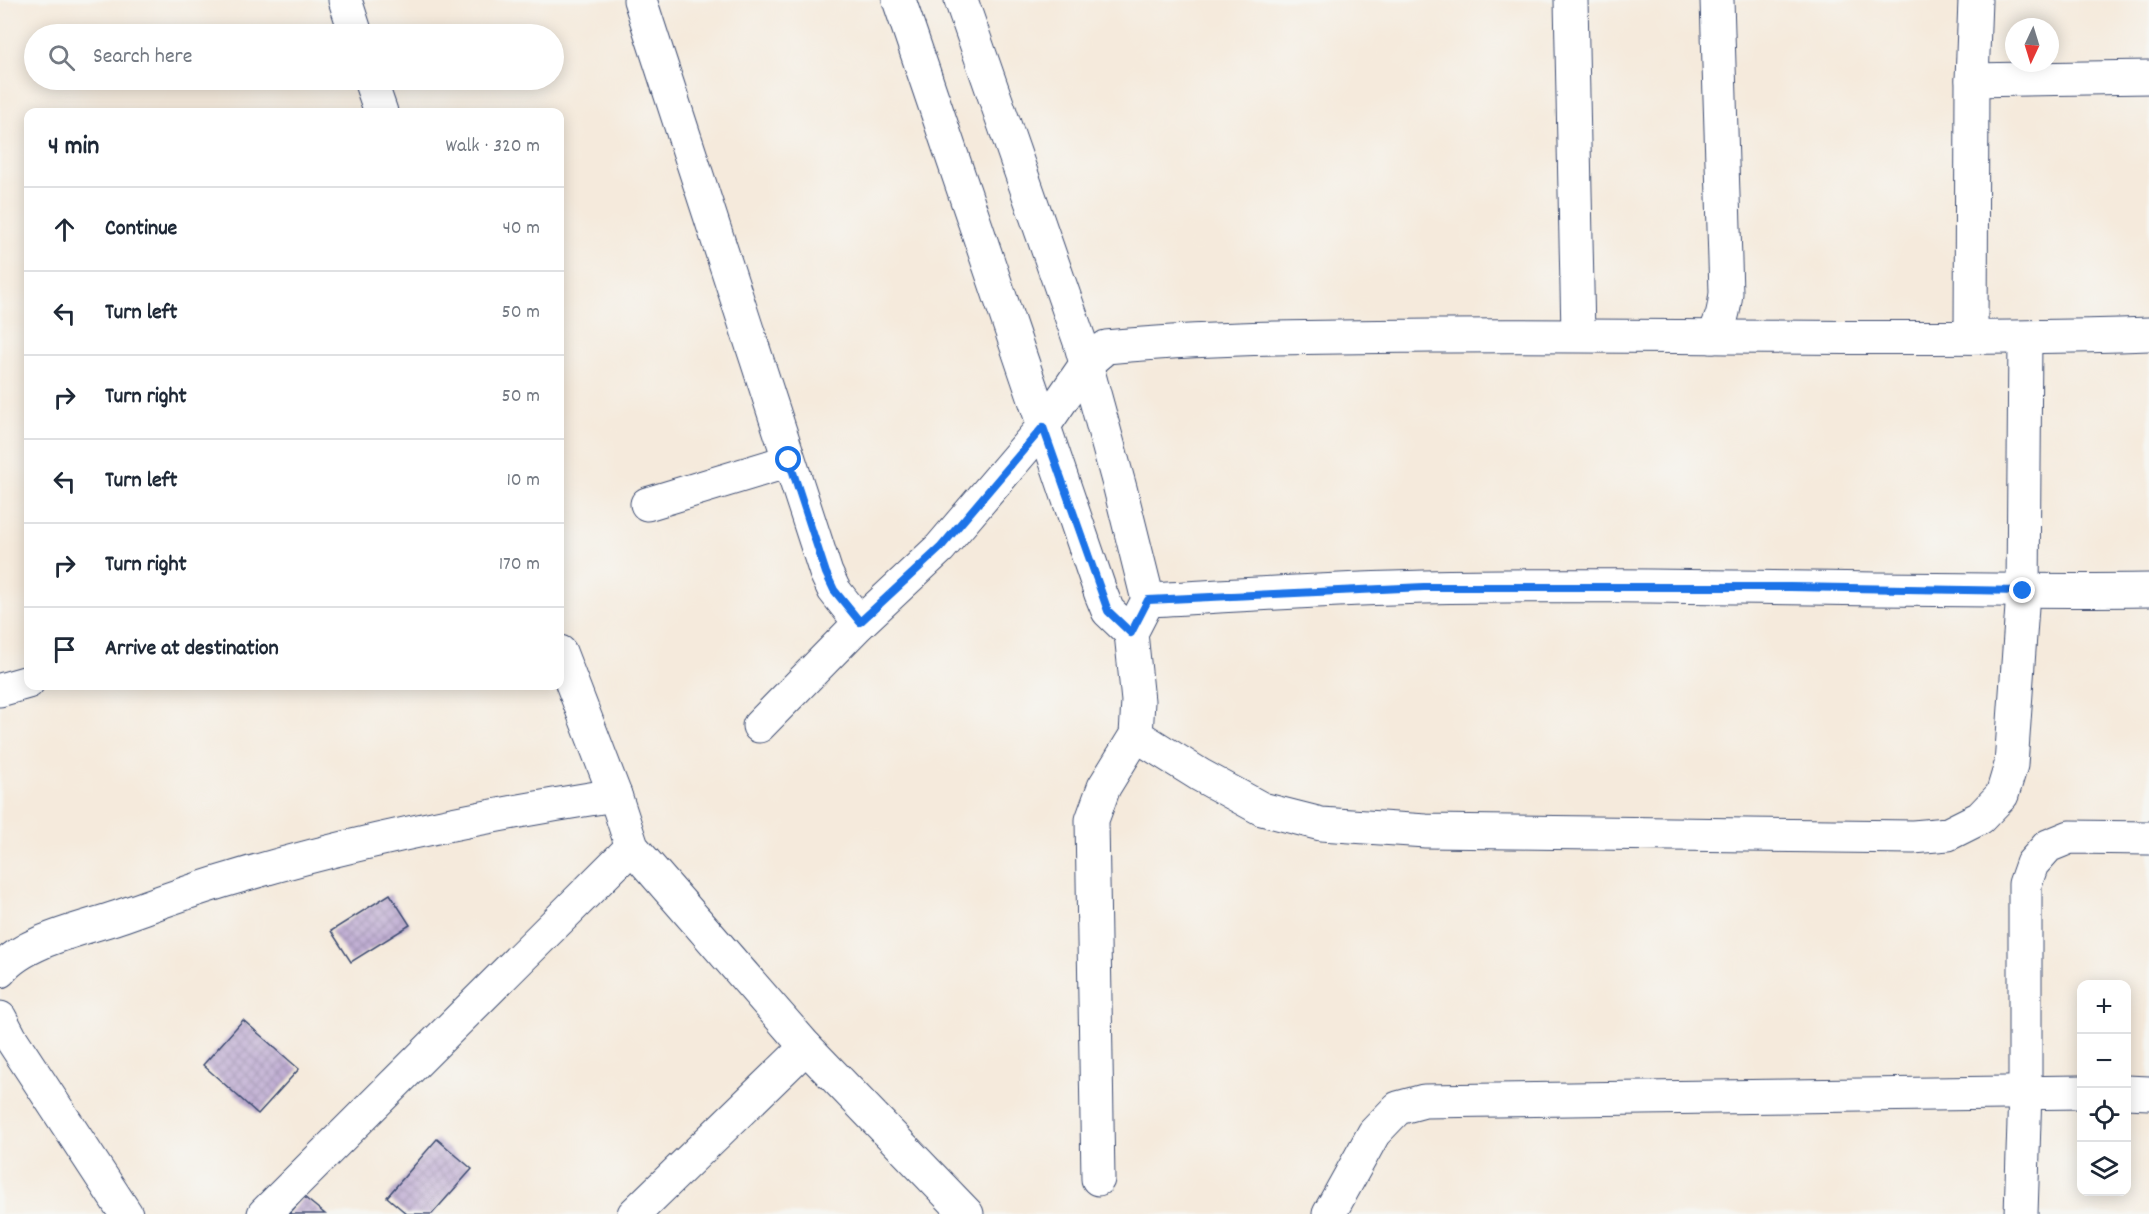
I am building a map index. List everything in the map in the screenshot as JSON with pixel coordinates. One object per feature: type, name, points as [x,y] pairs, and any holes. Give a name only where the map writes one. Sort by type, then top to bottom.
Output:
[{"type":"street","points":[[345,0],[353,24]]},
{"type":"street","points":[[640,0],[826,573],[834,590],[860,622]]},
{"type":"street","points":[[899,0],[1043,427],[1108,611],[1131,633]]},
{"type":"street","points":[[961,0],[1087,363],[1148,600],[1131,633],[1138,701],[1136,735],[1104,787],[1092,820],[1098,1179]]},
{"type":"street","points":[[1571,0],[1578,335]]},
{"type":"street","points":[[1712,337],[1720,325],[1726,293],[1717,0]]},
{"type":"street","points":[[1971,337],[1972,80],[1975,0]]},
{"type":"street","points":[[1972,80],[2149,77]]},
{"type":"street","points":[[373,90],[380,108]]},
{"type":"street","points":[[759,726],[860,622],[940,548],[1043,427],[1087,363],[1106,347],[1263,338],[1578,335],[2025,338],[2149,334]]},
{"type":"street","points":[[1136,735],[1200,775],[1262,809],[1321,824],[1426,831],[1913,837],[1948,834],[1980,818],[2002,795],[2011,765],[2023,591],[2025,338]]},
{"type":"street","points":[[647,504],[789,460]]},
{"type":"street","points":[[1148,600],[1424,587],[2149,590]]},
{"type":"street","points":[[564,662],[615,795],[632,848],[806,1047],[967,1214]]},
{"type":"street","points":[[0,690],[24,683]]},
{"type":"street","points":[[0,971],[8,961],[40,944],[230,879],[352,846],[525,809],[615,795]]},
{"type":"street","points":[[2021,1214],[2025,1091],[2025,884],[2032,864],[2048,846],[2070,837],[2149,838]]},
{"type":"street","points":[[264,1214],[632,848]]},
{"type":"street","points":[[0,1018],[10,1037],[126,1214]]},
{"type":"street","points":[[634,1214],[806,1047]]},
{"type":"street","points":[[1329,1214],[1374,1133],[1398,1108],[1424,1101],[2077,1092]]},
{"type":"street","points":[[2131,1092],[2149,1092]]},
{"type":"building","points":[[390,894],[410,925],[351,962],[331,931]]},
{"type":"building","points":[[243,1020],[299,1069],[258,1114],[203,1065]]},
{"type":"building","points":[[437,1139],[472,1169],[432,1214],[407,1214],[387,1197]]},
{"type":"building","points":[[304,1197],[325,1214],[289,1214]]},
{"type":"route","points":[[789,460],[826,573],[834,590],[860,622],[940,548],[1043,427],[1108,611],[1131,633],[1148,600],[1424,587],[1790,587],[2023,591]]}]
